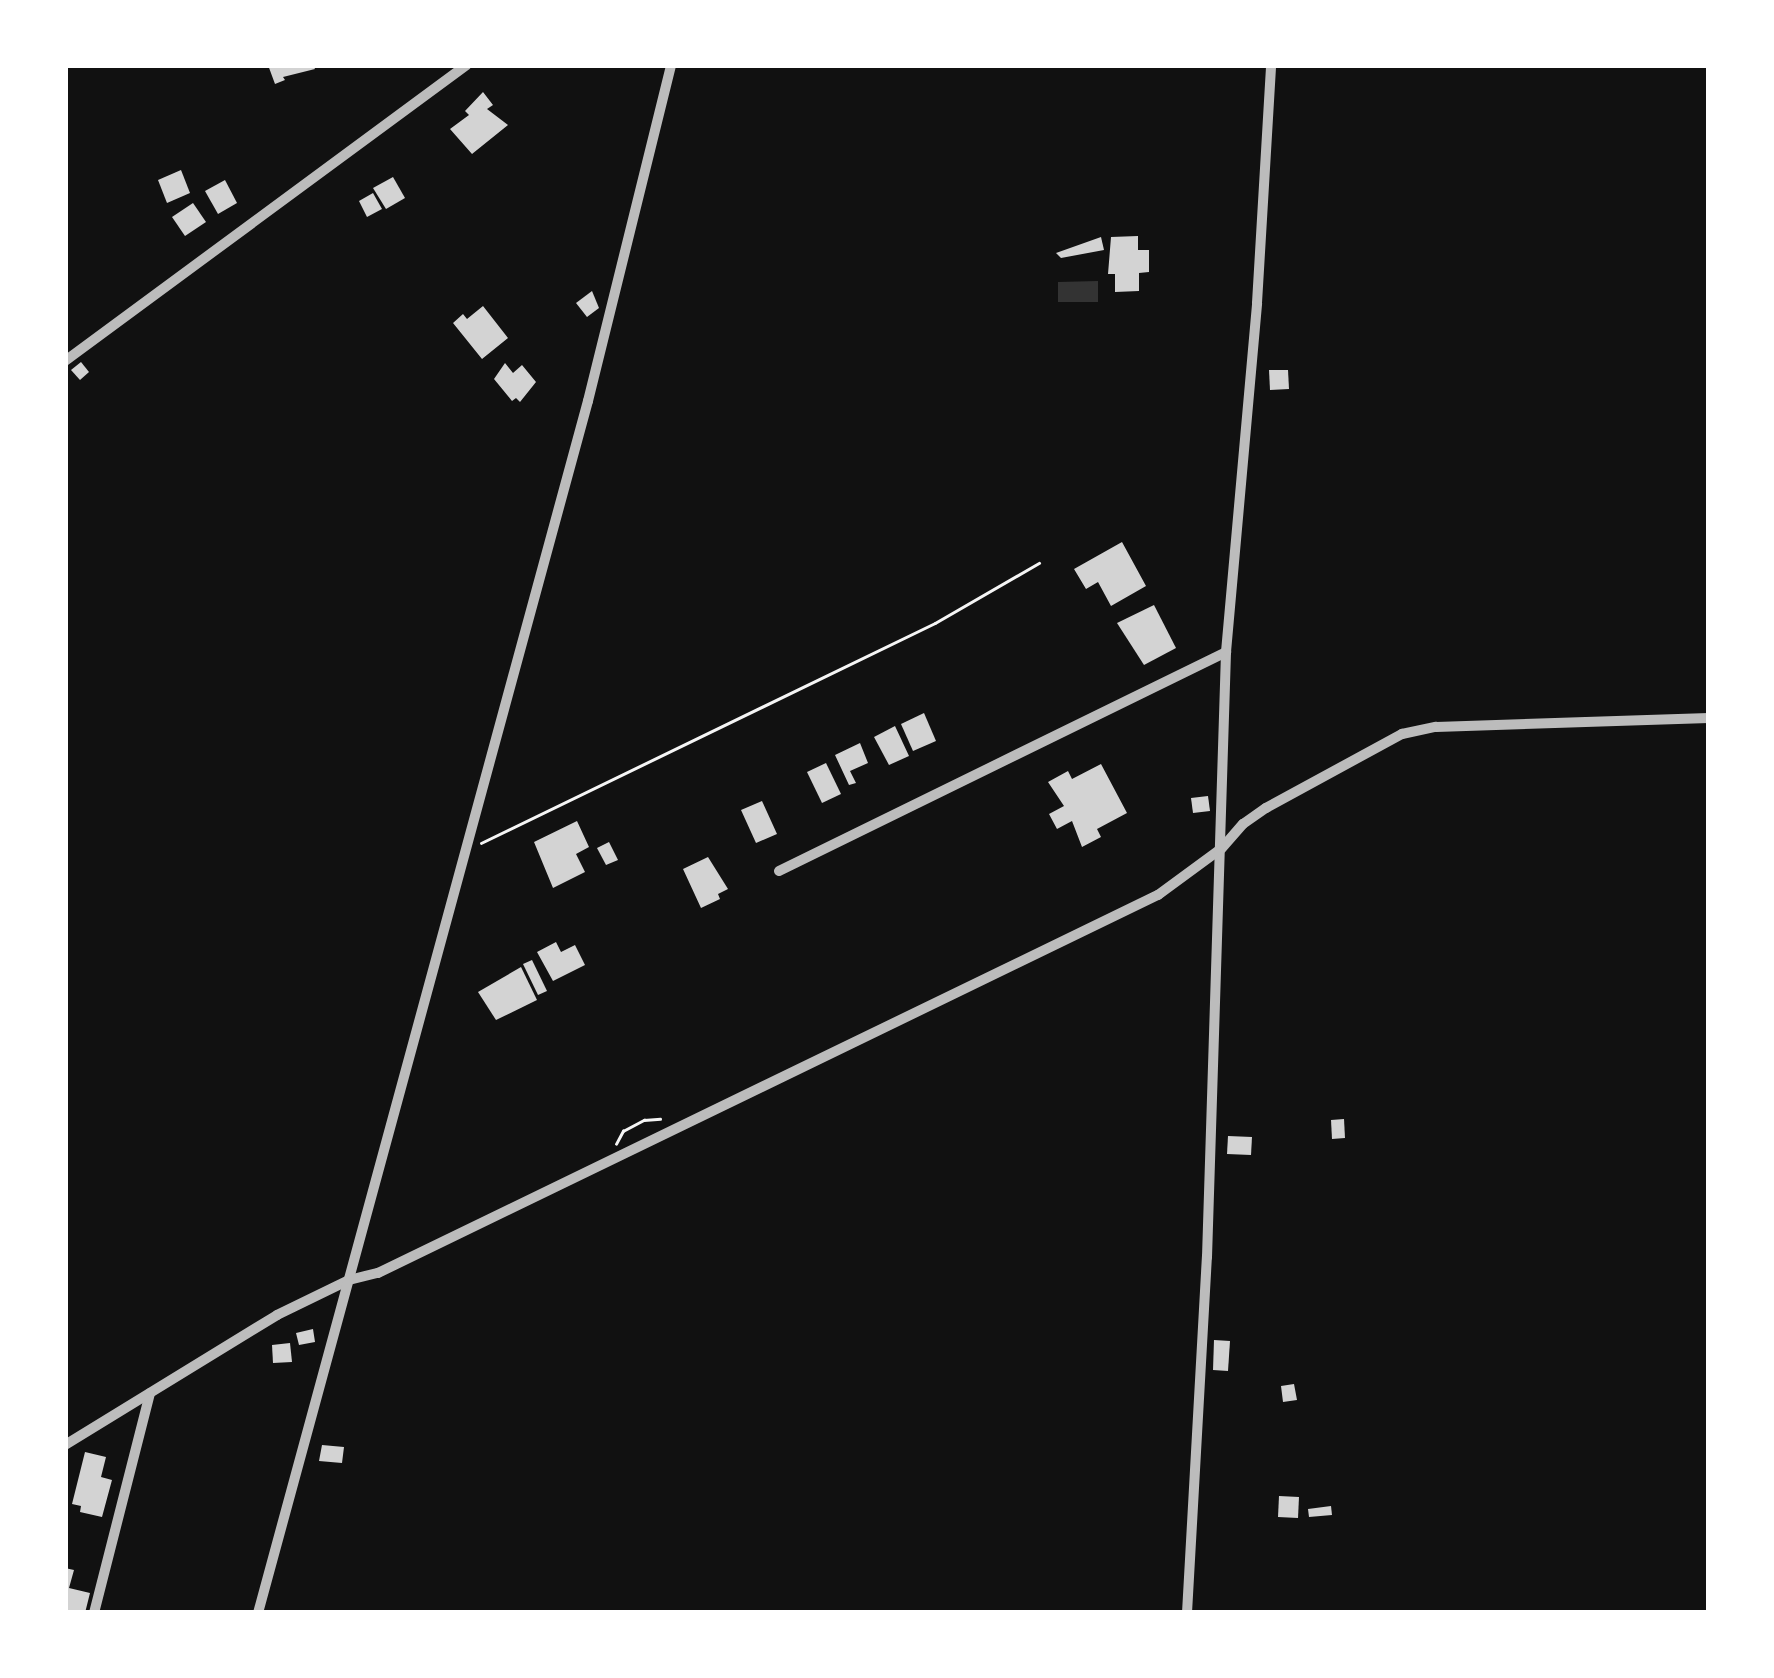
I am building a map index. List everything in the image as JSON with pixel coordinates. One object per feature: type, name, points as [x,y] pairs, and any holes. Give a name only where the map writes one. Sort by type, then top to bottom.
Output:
[{"type":"street","points":[[65,361],[467,65]]},
{"type":"street","points":[[258,1613],[470,844],[588,400],[671,65]]},
{"type":"street","points":[[1187,1613],[1222,848],[1226,652],[1258,303],[1271,65]]},
{"type":"street","points":[[780,871],[1226,652]]},
{"type":"street","points":[[65,1444],[277,1314],[348,1280],[378,1273],[1158,894],[1222,848],[1242,824],[1266,808],[1402,734],[1436,727],[1709,718]]},
{"type":"street","points":[[94,1613],[150,1393]]},
{"type":"path","points":[[470,844],[506,835],[814,684],[992,594],[1039,562]]},
{"type":"path","points":[[619,1156],[617,1136],[644,1120],[660,1119],[670,1132]]},
{"type":"shaded area","points":[[1098,281],[1098,302],[1058,302],[1058,282]]},
{"type":"building","points":[[268,65],[313,65],[315,69],[283,77],[285,80],[275,84]]},
{"type":"building","points":[[483,92],[493,105],[487,109],[508,125],[472,154],[450,129],[469,115],[465,111]]},
{"type":"building","points":[[181,170],[190,193],[167,203],[158,180]]},
{"type":"building","points":[[393,177],[405,198],[386,209],[373,188]]},
{"type":"building","points":[[225,180],[237,203],[218,214],[205,191]]},
{"type":"building","points":[[373,193],[382,209],[367,217],[359,201]]},
{"type":"building","points":[[193,203],[206,222],[185,236],[172,217]]},
{"type":"building","points":[[1138,236],[1138,250],[1149,250],[1149,272],[1139,273],[1139,291],[1115,292],[1115,274],[1108,274],[1111,237]]},
{"type":"building","points":[[1101,237],[1104,250],[1061,258],[1056,253]]},
{"type":"building","points":[[592,291],[599,308],[587,317],[576,303]]},
{"type":"building","points":[[483,306],[508,338],[482,359],[453,323],[463,314],[467,319]]},
{"type":"building","points":[[81,362],[89,372],[80,380],[71,370]]},
{"type":"building","points":[[505,363],[513,373],[522,365],[536,382],[520,402],[516,398],[512,401],[494,379]]},
{"type":"building","points":[[1269,370],[1288,370],[1289,389],[1270,390]]},
{"type":"building","points":[[1122,542],[1146,586],[1111,606],[1098,582],[1086,589],[1074,569]]},
{"type":"building","points":[[1154,605],[1176,648],[1144,665],[1117,623]]},
{"type":"building","points":[[924,713],[936,741],[913,751],[901,724]]},
{"type":"building","points":[[895,726],[909,756],[889,765],[874,737]]},
{"type":"building","points":[[860,743],[868,763],[850,771],[856,783],[849,785],[835,755]]},
{"type":"building","points":[[826,763],[841,794],[822,803],[807,772]]},
{"type":"building","points":[[1101,764],[1127,813],[1097,829],[1101,837],[1082,847],[1072,821],[1057,829],[1049,814],[1064,806],[1048,782],[1068,771],[1072,779]]},
{"type":"building","points":[[1208,796],[1210,811],[1193,813],[1191,798]]},
{"type":"building","points":[[762,801],[777,834],[756,843],[741,810]]},
{"type":"building","points":[[577,821],[589,847],[576,854],[585,872],[553,888],[534,842]]},
{"type":"building","points":[[609,842],[618,860],[606,865],[597,848]]},
{"type":"building","points":[[708,857],[728,889],[718,894],[720,899],[701,908],[683,869]]},
{"type":"building","points":[[556,942],[561,952],[575,945],[585,965],[553,981],[537,952]]},
{"type":"building","points":[[532,960],[547,991],[538,995],[523,964]]},
{"type":"building","points":[[521,967],[537,1000],[496,1020],[478,992]]},
{"type":"building","points":[[1344,1119],[1345,1138],[1332,1139],[1331,1120]]},
{"type":"building","points":[[1228,1136],[1252,1137],[1251,1155],[1227,1154]]},
{"type":"building","points":[[313,1329],[315,1342],[299,1345],[296,1333]]},
{"type":"building","points":[[1214,1340],[1230,1341],[1228,1371],[1213,1370]]},
{"type":"building","points":[[290,1343],[292,1362],[273,1363],[272,1345]]},
{"type":"building","points":[[1294,1384],[1297,1400],[1283,1402],[1281,1386]]},
{"type":"building","points":[[322,1445],[344,1447],[342,1463],[319,1461]]},
{"type":"building","points":[[85,1452],[106,1457],[101,1477],[112,1480],[102,1517],[80,1512],[81,1506],[72,1504]]},
{"type":"building","points":[[1279,1496],[1299,1497],[1298,1518],[1278,1517]]},
{"type":"building","points":[[1331,1506],[1332,1515],[1309,1517],[1308,1509]]},
{"type":"building","points":[[65,1568],[74,1570],[69,1588],[90,1593],[85,1613],[65,1613]]}]
